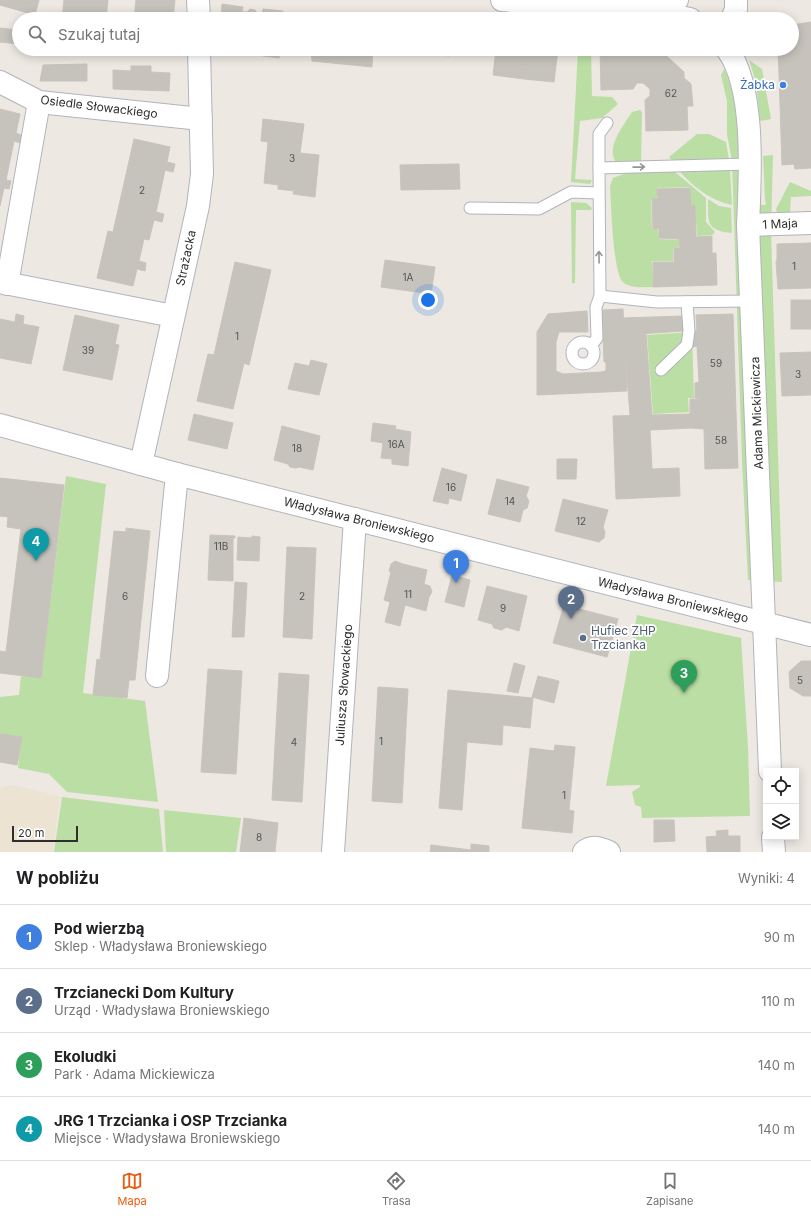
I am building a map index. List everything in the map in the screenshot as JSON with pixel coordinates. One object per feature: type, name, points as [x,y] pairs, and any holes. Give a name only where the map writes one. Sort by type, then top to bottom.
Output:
[{"type":"street","points":[[198,0],[199,12]]},
{"type":"street","points":[[502,0],[564,6],[668,4]]},
{"type":"street","points":[[690,0],[689,7],[691,12]]},
{"type":"street","points":[[735,12],[736,0]]},
{"type":"street","name":"Strażacka","points":[[141,464],[198,206],[202,174],[200,56]]},
{"type":"street","name":"Adama Mickiewicza","points":[[732,56],[742,83],[750,164],[748,226],[770,768]]},
{"type":"street","name":"Osiedle Słowackiego","points":[[0,82],[39,102],[201,119]]},
{"type":"street","points":[[39,102],[3,283],[174,316]]},
{"type":"street","name":"1 Maja","points":[[748,226],[811,223]]},
{"type":"street","name":"Władysława Broniewskiego","points":[[0,425],[177,474],[811,635]]},
{"type":"street","points":[[157,676],[177,474]]},
{"type":"street","name":"Juliusza Słowackiego","points":[[333,852],[355,519]]},
{"type":"street","points":[[773,840],[774,852]]},
{"type":"street","points":[[584,852],[588,848],[596,847],[609,852]]},
{"type":"lane","points":[[591,346],[596,338],[596,307],[600,296],[598,193],[599,134],[607,123]]},
{"type":"lane","points":[[599,168],[750,164]]},
{"type":"lane","points":[[470,208],[539,209],[571,192],[598,193]]},
{"type":"lane","points":[[600,296],[657,302],[752,301]]},
{"type":"lane","points":[[661,370],[687,345],[689,331],[687,302]]},
{"type":"shaded area","points":[[12,785],[60,796],[53,852],[0,852],[0,788]]},
{"type":"green space","points":[[578,56],[591,56],[592,96],[612,97],[618,104],[602,118],[580,121],[575,179],[592,180],[590,184],[571,182]]},
{"type":"green space","points":[[749,60],[762,69],[771,119],[760,121],[756,82]]},
{"type":"green space","points":[[724,69],[729,82],[736,116],[741,204],[766,205],[763,156],[773,155],[771,231],[782,582],[748,580],[742,460],[732,161],[727,134],[727,101],[721,75]]},
{"type":"green space","points":[[640,110],[642,112],[641,164],[617,163],[613,151],[614,144],[620,130],[632,112]]},
{"type":"green space","points":[[697,134],[709,134],[726,142],[729,160],[674,162],[669,157]]},
{"type":"green space","points":[[730,170],[732,205],[724,203],[703,193],[680,172]]},
{"type":"green space","points":[[675,172],[706,198],[706,222],[715,232],[712,235],[697,236],[695,205],[691,205],[690,187],[657,188],[657,199],[651,199],[652,229],[658,229],[659,239],[679,240],[679,247],[673,248],[673,261],[652,261],[653,287],[630,286],[623,282],[617,266],[610,186],[613,178],[626,173]]},
{"type":"green space","points":[[790,182],[811,191],[811,196],[791,197],[790,212],[786,218],[778,216],[776,209]]},
{"type":"green space","points":[[708,199],[719,206],[731,208],[732,233],[717,230],[710,224]]},
{"type":"green space","points":[[571,202],[586,203],[592,208],[591,210],[576,210],[575,283],[572,283]]},
{"type":"green space","points":[[692,332],[694,398],[688,398],[689,412],[653,414],[647,335]]},
{"type":"green space","points":[[66,476],[106,484],[83,693],[145,701],[158,802],[67,792],[49,774],[18,768],[21,737],[0,734],[0,697],[19,695],[21,676],[41,678]]},
{"type":"green space","points":[[637,615],[741,638],[748,748],[750,816],[642,818],[641,807],[635,805],[632,792],[640,787],[640,785],[606,786]]},
{"type":"green space","points":[[62,797],[159,809],[163,852],[54,852]]},
{"type":"green space","points":[[164,810],[241,818],[236,852],[166,852]]},
{"type":"building","points":[[0,0],[39,0],[36,12],[24,12],[0,5]]},
{"type":"building","points":[[64,0],[108,0],[107,12],[63,12]]},
{"type":"building","points":[[136,0],[175,0],[174,12],[135,12]]},
{"type":"building","points":[[222,4],[243,7],[242,12],[221,12]]},
{"type":"building","points":[[250,9],[255,10],[256,12],[247,12]]},
{"type":"building","points":[[263,9],[283,12],[262,12]]},
{"type":"building","points":[[811,22],[811,73],[779,74],[778,56],[799,56],[799,24]]},
{"type":"building","points":[[0,28],[12,29],[12,43],[0,42]]},
{"type":"building","points":[[264,56],[279,56],[279,58]]},
{"type":"building","points":[[312,56],[373,56],[372,67],[312,61]]},
{"type":"building","points":[[495,56],[526,56],[524,79],[493,75]]},
{"type":"building","points":[[526,56],[557,56],[554,82],[524,79]]},
{"type":"building","points":[[600,56],[667,56],[684,72],[684,78],[691,84],[693,106],[687,106],[688,130],[646,131],[645,100],[650,96],[650,89],[643,83],[637,83],[633,89],[601,90]]},
{"type":"building","points":[[87,64],[87,81],[40,81],[43,65]]},
{"type":"building","points":[[131,66],[151,66],[151,72],[170,73],[169,91],[113,89],[113,70],[131,71]]},
{"type":"building","points":[[811,73],[811,168],[795,169],[794,164],[782,165],[779,74]]},
{"type":"building","points":[[0,109],[20,114],[16,133],[21,135],[20,143],[14,141],[6,180],[11,181],[9,189],[4,188],[0,206]]},
{"type":"building","points":[[263,119],[304,124],[300,153],[319,155],[315,197],[293,194],[294,191],[278,189],[278,185],[264,183],[268,142],[261,141]]},
{"type":"building","points":[[134,139],[170,147],[167,162],[175,164],[173,172],[165,170],[156,212],[164,214],[162,222],[154,220],[149,240],[144,239],[139,261],[146,263],[145,271],[137,269],[133,286],[97,278],[108,231],[113,232]]},
{"type":"building","points":[[459,164],[460,189],[401,190],[400,165]]},
{"type":"building","points":[[690,188],[691,206],[695,205],[696,237],[712,236],[712,253],[716,253],[717,285],[653,287],[653,262],[674,262],[674,248],[680,248],[679,239],[659,238],[659,228],[653,229],[652,199],[658,199],[657,189]]},
{"type":"building","points":[[811,243],[811,288],[778,289],[776,261],[777,244]]},
{"type":"building","points":[[385,260],[435,267],[431,294],[381,287]]},
{"type":"building","points":[[235,262],[271,270],[249,365],[244,363],[233,409],[197,401],[208,354],[214,355]]},
{"type":"building","points":[[791,300],[811,300],[811,329],[791,329]]},
{"type":"building","points":[[623,309],[627,391],[537,395],[537,332],[548,314],[587,311],[588,332],[559,332],[556,342],[556,371],[563,374],[601,372],[606,371],[606,362],[604,362],[602,310]]},
{"type":"building","points":[[16,314],[24,316],[23,324],[39,327],[31,364],[0,358],[0,319],[15,322]]},
{"type":"building","points":[[733,314],[736,412],[690,414],[690,399],[699,399],[695,398],[695,383],[699,382],[697,346],[693,347],[693,331],[697,331],[696,315]]},
{"type":"building","points":[[75,315],[119,325],[115,344],[119,345],[112,380],[63,370]]},
{"type":"building","points":[[682,316],[683,331],[624,335],[623,318]]},
{"type":"building","points":[[646,334],[652,415],[630,415],[624,335]]},
{"type":"building","points":[[811,352],[811,395],[782,396],[780,353]]},
{"type":"building","points":[[311,360],[327,364],[319,395],[288,389],[295,363],[309,366]]},
{"type":"building","points":[[736,412],[738,468],[705,469],[704,429],[691,428],[690,414]]},
{"type":"building","points":[[194,414],[233,423],[227,449],[188,440]]},
{"type":"building","points":[[690,414],[691,428],[650,430],[652,469],[679,468],[680,496],[616,499],[613,416]]},
{"type":"building","points":[[373,423],[396,426],[395,429],[411,432],[408,466],[392,464],[392,459],[381,458],[383,443],[371,441]]},
{"type":"building","points":[[282,426],[320,436],[313,470],[290,467],[288,464],[274,460]]},
{"type":"building","points":[[557,459],[577,459],[576,479],[557,479]]},
{"type":"building","points":[[442,468],[467,475],[461,501],[449,498],[448,504],[433,501]]},
{"type":"building","points":[[0,478],[64,485],[41,678],[0,673],[0,651],[6,652],[21,529],[7,527],[8,517],[0,516]]},
{"type":"building","points":[[497,479],[529,487],[526,496],[529,501],[527,508],[523,510],[520,522],[488,514]]},
{"type":"building","points":[[563,499],[608,510],[603,527],[605,532],[604,538],[599,542],[555,531]]},
{"type":"building","points":[[126,528],[150,531],[135,680],[129,680],[127,698],[93,695],[97,659],[100,660],[114,531],[126,532]]},
{"type":"building","points":[[210,535],[235,536],[235,538],[233,538],[233,581],[208,580]]},
{"type":"building","points":[[252,536],[260,537],[259,561],[237,560],[238,537],[252,538]]},
{"type":"building","points":[[287,547],[316,548],[312,639],[283,637]]},
{"type":"building","points":[[395,561],[427,570],[424,584],[430,586],[432,592],[429,597],[426,611],[405,605],[400,626],[385,622],[390,602],[384,600],[391,572],[389,571],[391,564]]},
{"type":"building","points":[[452,575],[470,580],[464,607],[445,602]]},
{"type":"building","points":[[235,582],[247,583],[244,637],[232,637]]},
{"type":"building","points":[[487,586],[527,596],[519,631],[506,627],[502,630],[494,628],[492,624],[478,620]]},
{"type":"building","points":[[564,605],[618,619],[607,657],[553,643]]},
{"type":"building","points":[[801,661],[811,661],[811,696],[803,696],[790,688],[789,672]]},
{"type":"building","points":[[514,663],[525,666],[518,693],[507,691]]},
{"type":"building","points":[[208,669],[242,671],[236,774],[201,772]]},
{"type":"building","points":[[279,673],[309,675],[302,802],[272,800]]},
{"type":"building","points":[[538,676],[559,681],[554,703],[532,697]]},
{"type":"building","points":[[378,687],[408,689],[402,803],[372,801]]},
{"type":"building","points":[[448,690],[533,698],[530,728],[503,725],[502,745],[467,742],[462,810],[439,808]]},
{"type":"building","points":[[0,734],[22,737],[17,765],[0,762]]},
{"type":"building","points":[[555,745],[575,747],[569,810],[574,811],[572,833],[522,828],[530,748],[554,751]]},
{"type":"building","points":[[244,818],[278,823],[275,852],[240,852]]},
{"type":"building","points":[[654,820],[674,820],[675,841],[654,842]]},
{"type":"building","points":[[728,830],[728,836],[740,836],[740,852],[707,852],[706,837],[717,836],[716,831]]},
{"type":"building","points":[[471,844],[489,846],[489,852],[430,852],[431,845],[471,850]]},
{"type":"place","name":"Żabka","points":[[783,85]]},
{"type":"place","name":"JRG 1 Trzcianka i OSP Trzcianka","points":[[36,561]]},
{"type":"place","name":"Pod wierzbą","points":[[456,583]]},
{"type":"place","name":"Trzcianecki Dom Kultury","points":[[571,619]]},
{"type":"place","name":"Hufiec ZHP Trzcianka","points":[[583,638]]},
{"type":"place","name":"Ekoludki","points":[[684,693]]}]
